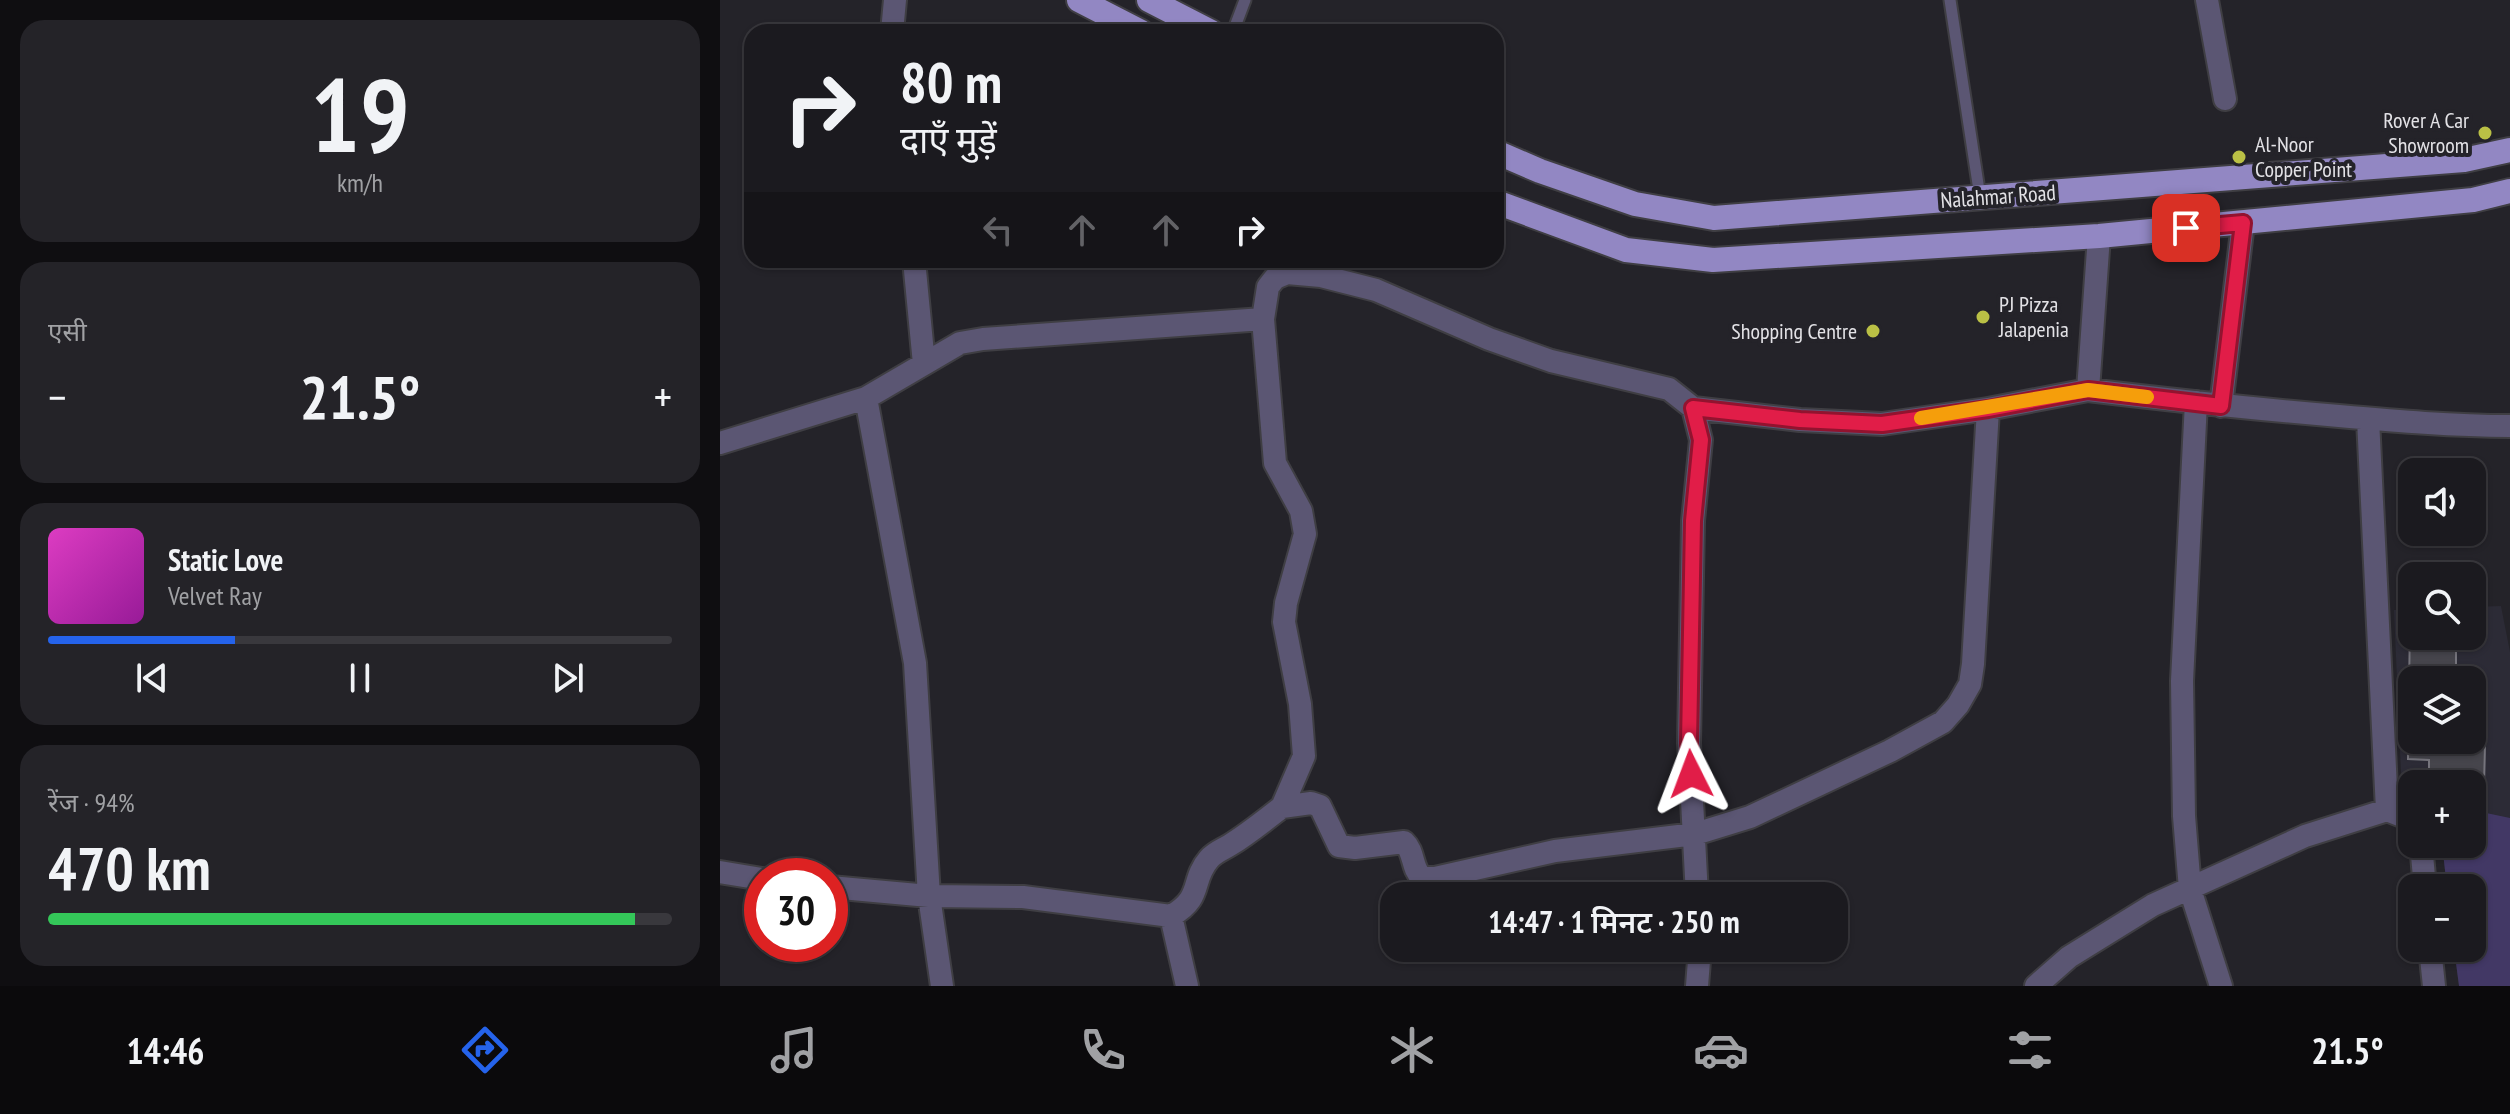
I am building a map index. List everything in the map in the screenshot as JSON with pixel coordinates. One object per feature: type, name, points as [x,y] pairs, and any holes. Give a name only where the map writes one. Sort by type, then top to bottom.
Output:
[{"type":"main road","points":[[1079,0],[1126,24]]},
{"type":"main road","points":[[1149,0],[1196,24]]},
{"type":"main road","name":"Nalahmar Road","points":[[1504,155],[1635,204],[1714,218],[2464,160],[2510,150]]},
{"type":"main road","points":[[1504,205],[1626,250],[1713,260],[2099,236],[2473,200],[2510,191]]},
{"type":"street","points":[[893,24],[895,0]]},
{"type":"street","points":[[2207,0],[2225,99]]},
{"type":"street","points":[[2221,406],[2243,223]]},
{"type":"street","points":[[2088,390],[2099,236]]},
{"type":"street","points":[[915,268],[924,364]]},
{"type":"street","points":[[1282,807],[1304,756],[1302,714],[1284,622],[1286,603],[1303,549],[1305,524],[1275,463],[1263,319],[1268,287],[1275,278],[1287,273],[1321,276],[1376,290],[1489,339],[1551,361],[1669,389],[1693,408],[1800,420],[1882,424],[1988,409],[2088,390],[2368,419],[2461,426],[2510,426]]},
{"type":"street","points":[[720,443],[866,398],[960,343],[1263,319]]},
{"type":"street","points":[[866,398],[915,663],[929,896],[942,986]]},
{"type":"street","points":[[2196,402],[2182,681],[2184,816],[2190,889],[2221,986]]},
{"type":"street","points":[[1693,408],[1701,440],[1693,521],[1689,743],[1697,882]]},
{"type":"street","points":[[848,889],[929,896],[1023,897],[1171,916],[1186,907],[1194,897],[1206,862],[1216,852],[1282,807],[1311,803],[1320,806],[1339,846],[1355,848],[1404,842],[1409,847],[1417,874],[1428,879],[1555,851],[1695,834],[1750,817],[1890,751],[1943,722],[1958,705],[1970,684],[1973,664],[1988,409]]},
{"type":"street","points":[[2368,419],[2387,810]]},
{"type":"street","points":[[2036,986],[2069,957],[2153,905],[2248,859],[2305,836],[2387,810],[2398,814]]},
{"type":"street","points":[[720,872],[744,876]]},
{"type":"street","points":[[1171,916],[1187,986]]},
{"type":"street","points":[[1697,986],[1699,962]]},
{"type":"street","points":[[2431,962],[2434,986]]},
{"type":"lane","points":[[1236,24],[1245,0]]},
{"type":"lane","points":[[1950,0],[1980,197]]},
{"type":"shaded area","points":[[2501,606],[2510,652],[2510,986],[2459,986],[2456,962],[2486,962],[2486,874],[2445,874],[2444,858],[2486,858],[2486,770],[2401,770],[2400,754],[2486,754],[2486,666],[2398,666],[2398,703],[2394,610],[2398,610],[2398,650],[2486,650],[2486,607]]},
{"type":"shaded area","points":[[2486,813],[2510,818],[2510,986],[2459,986],[2456,962],[2486,962],[2486,874],[2445,874],[2444,858],[2486,858]]},
{"type":"building","points":[[2410,650],[2456,650],[2456,666],[2409,666]]},
{"type":"building","points":[[2408,754],[2485,754],[2484,770],[2429,770],[2429,760],[2408,759]]},
{"type":"slow traffic","points":[[1921,418],[2088,390],[2147,397]]},
{"type":"place","name":"Rover A Car Showroom","points":[[2485,133]]},
{"type":"place","name":"Al-Noor Copper Point","points":[[2239,157]]},
{"type":"place","name":"PJ Pizza Jalapenia","points":[[1983,317]]},
{"type":"place","name":"Shopping Centre","points":[[1873,331]]},
{"type":"route","points":[[1691,774],[1693,521],[1701,440],[1693,408],[1800,420],[1882,424],[1988,409],[2088,390],[2221,406],[2243,223],[2186,228]]}]
